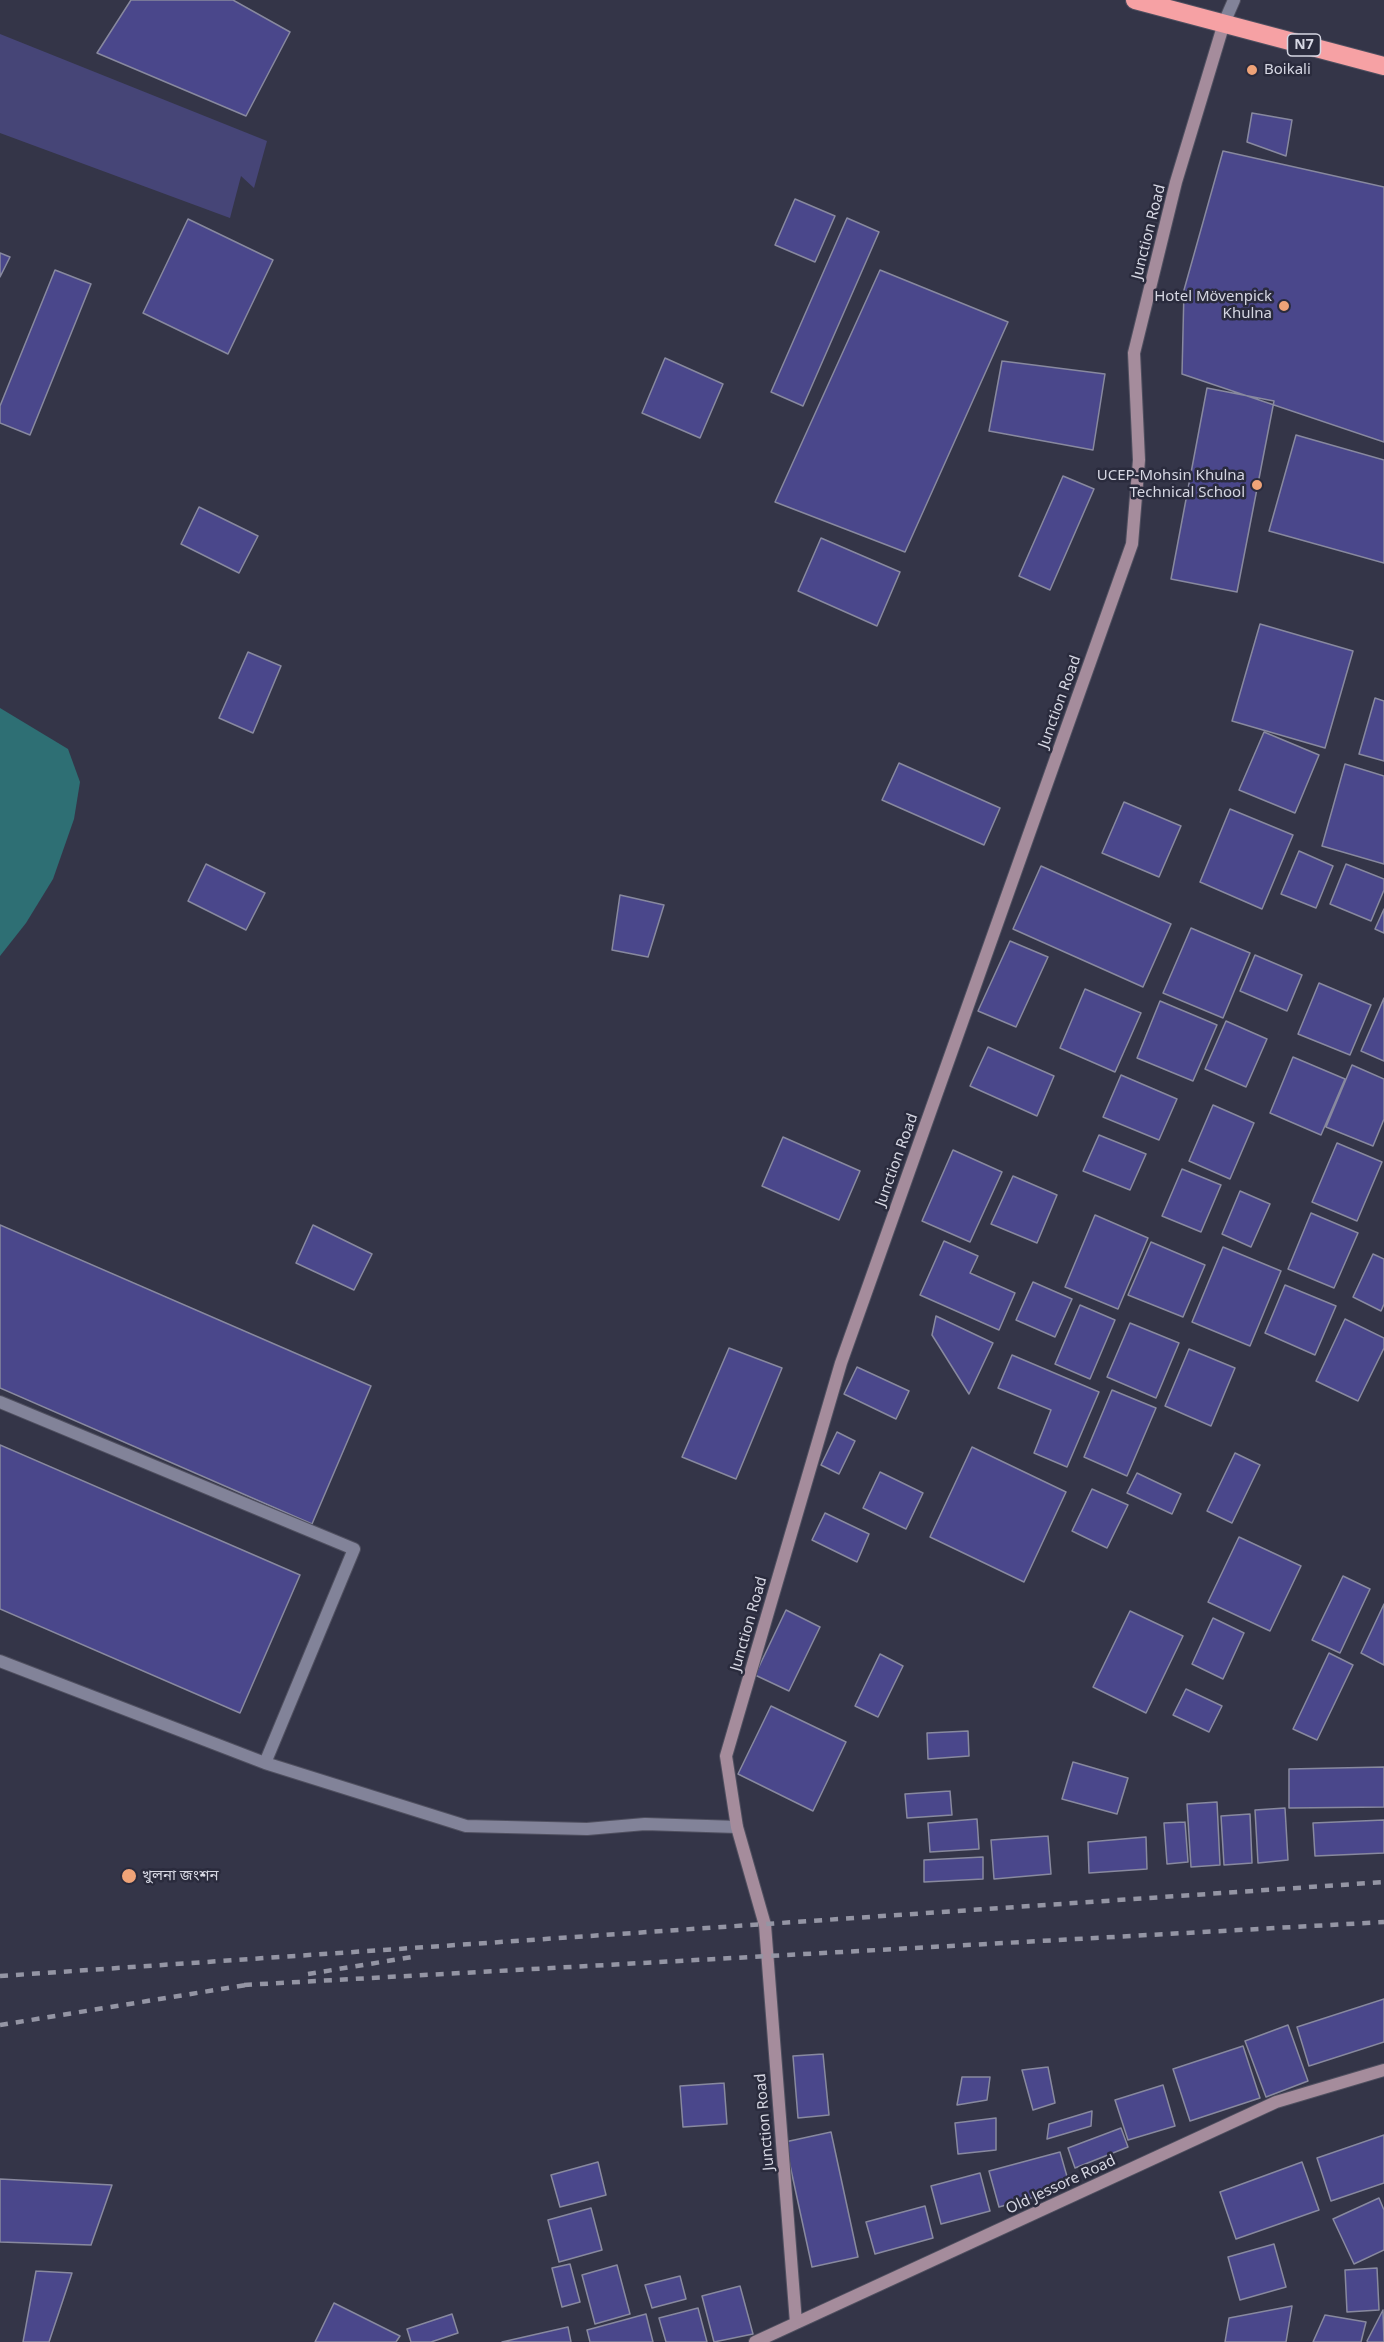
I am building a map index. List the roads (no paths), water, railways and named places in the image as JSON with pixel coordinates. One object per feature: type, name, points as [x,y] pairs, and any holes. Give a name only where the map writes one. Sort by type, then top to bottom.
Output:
[{"type":"highway","name":"N7","points":[[1135,0],[1384,66]]},
{"type":"main road","name":"Junction Road","points":[[796,2323],[765,1925],[737,1827],[726,1756],[841,1363],[1132,544],[1139,460],[1134,353],[1176,182],[1224,23]]},
{"type":"main road","name":"Old Jessore Road","points":[[755,2342],[1276,2102],[1384,2070]]},
{"type":"street","points":[[1224,23],[1234,0]]},
{"type":"street","points":[[0,1402],[354,1549],[265,1763]]},
{"type":"street","points":[[0,1661],[265,1763],[466,1826],[587,1829],[645,1824],[737,1827]]},
{"type":"railway","points":[[0,1976],[1384,1882]]},
{"type":"railway","points":[[244,1985],[1384,1922]]},
{"type":"railway","points":[[308,1974],[412,1957]]},
{"type":"railway","points":[[0,2025],[252,1984]]},
{"type":"place","name":"Boikali","points":[[1252,70]]},
{"type":"place","name":"Hotel Mövenpick Khulna","points":[[1284,306]]},
{"type":"place","name":"UCEP-Mohsin Khulna Technical School","points":[[1257,485]]},
{"type":"place","name":"খুলনা জংশন","points":[[129,1876]]}]
